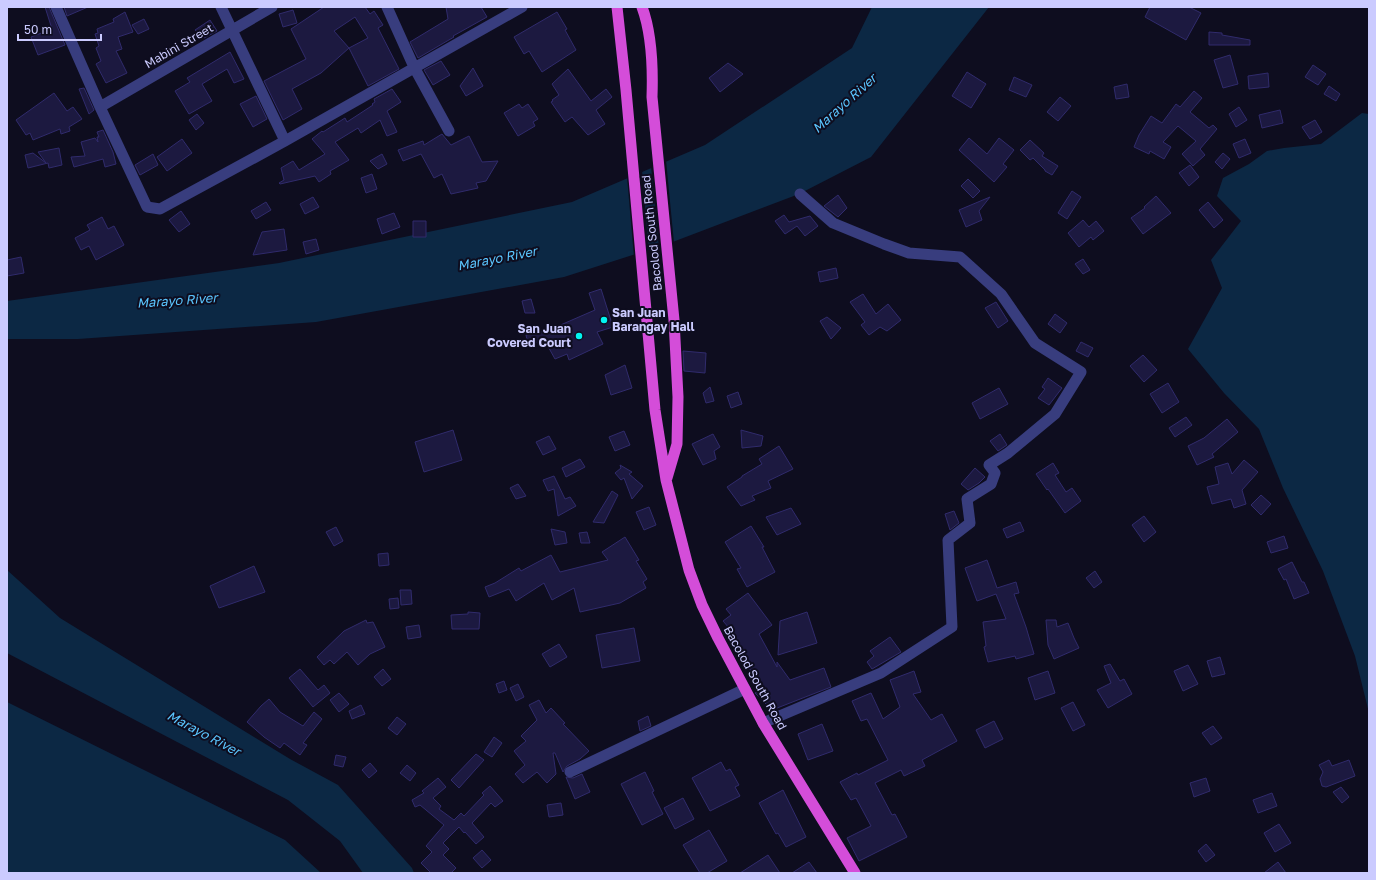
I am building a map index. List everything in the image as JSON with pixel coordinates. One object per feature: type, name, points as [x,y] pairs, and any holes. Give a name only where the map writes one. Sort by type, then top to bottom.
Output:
[{"type":"highway","name":"Bacolod South Road","points":[[616,7],[626,90],[655,410],[666,480],[689,570],[702,605],[718,638],[764,723],[855,873]]},
{"type":"highway","name":"Bacolod South Road","points":[[642,7],[646,17],[653,68],[652,97],[674,320],[678,397],[678,444],[666,480]]},
{"type":"street","points":[[56,7],[100,107],[147,207],[160,209],[522,7]]},
{"type":"street","points":[[222,7],[284,141]]},
{"type":"street","name":"Mabini Street","points":[[100,107],[272,7]]},
{"type":"street","points":[[387,7],[414,67],[449,130]]},
{"type":"street","points":[[764,723],[881,673],[952,627],[948,540],[970,523],[968,499],[991,484],[995,473],[989,465],[1008,453],[1055,414],[1081,372],[1035,343],[1001,294],[960,257],[909,253],[884,244],[833,223],[800,194]]},
{"type":"street","points":[[570,772],[746,689]]},
{"type":"water","name":"Marayo River","points":[[872,7],[989,7],[871,157],[799,194],[670,243],[564,277],[316,322],[78,339],[7,339],[7,301],[279,263],[572,202],[705,145],[852,48]]},
{"type":"water","points":[[1362,113],[1369,114],[1369,713],[1355,656],[1323,571],[1283,488],[1259,429],[1224,393],[1188,349],[1222,288],[1211,260],[1241,221],[1217,196],[1223,178],[1249,164],[1267,151],[1321,144]]},
{"type":"water","name":"Marayo River","points":[[7,570],[60,618],[290,759],[338,785],[412,868],[414,873],[363,873],[340,841],[288,800],[7,653]]},
{"type":"water","points":[[7,702],[285,840],[321,873],[7,873]]},
{"type":"pier","points":[[666,160],[674,243],[659,249],[651,166]]},
{"type":"pier","points":[[642,170],[649,252],[634,257],[627,177]]},
{"type":"building","points":[[45,7],[49,7],[65,45],[38,55],[31,37],[52,29]]},
{"type":"building","points":[[64,7],[88,7],[67,16]]},
{"type":"building","points":[[324,7],[365,7],[370,14],[374,11],[383,25],[378,28],[399,69],[368,86],[349,48],[321,73],[292,89],[302,109],[283,120],[264,81],[306,59],[291,29]],"holes":[[[355,17],[368,38],[349,48],[334,31]]]},
{"type":"building","points":[[446,7],[481,7],[487,17],[418,58],[410,42],[448,19]]},
{"type":"building","points":[[1150,7],[1189,7],[1201,13],[1186,40],[1145,17]]},
{"type":"building","points":[[293,10],[297,23],[283,27],[279,14]]},
{"type":"building","points":[[125,12],[133,32],[118,37],[122,49],[116,51],[127,73],[106,83],[96,64],[101,61],[96,48],[99,46],[95,34],[98,33],[97,29],[114,22],[113,19]]},
{"type":"building","points":[[557,12],[567,29],[565,30],[576,50],[542,72],[529,51],[524,54],[514,37]]},
{"type":"building","points":[[144,19],[149,29],[138,34],[132,25]]},
{"type":"building","points":[[210,20],[217,31],[204,38],[195,30]]},
{"type":"building","points":[[1209,32],[1222,33],[1222,35],[1250,40],[1250,45],[1209,45]]},
{"type":"building","points":[[230,52],[244,79],[234,83],[227,69],[202,84],[212,101],[189,114],[175,91],[190,82],[187,78]]},
{"type":"building","points":[[1230,55],[1238,84],[1223,88],[1214,60]]},
{"type":"building","points":[[441,61],[450,75],[433,85],[424,70]]},
{"type":"building","points":[[728,63],[743,74],[720,92],[709,78]]},
{"type":"building","points":[[1313,65],[1326,74],[1318,85],[1305,77]]},
{"type":"building","points":[[473,68],[483,86],[466,96],[460,86]]},
{"type":"building","points":[[568,69],[591,101],[606,89],[612,97],[596,110],[605,124],[588,135],[572,117],[565,122],[551,102],[559,95],[552,84]]},
{"type":"building","points":[[967,72],[986,84],[971,108],[952,96]]},
{"type":"building","points":[[1268,73],[1269,87],[1249,89],[1248,76]]},
{"type":"building","points":[[1014,77],[1032,85],[1026,97],[1009,90]]},
{"type":"building","points":[[1127,84],[1129,97],[1116,99],[1114,87]]},
{"type":"building","points":[[1329,86],[1340,94],[1336,101],[1324,94]]},
{"type":"building","points":[[84,88],[94,110],[89,114],[79,89]]},
{"type":"building","points":[[392,89],[401,102],[387,111],[397,132],[387,136],[380,120],[361,133],[358,128],[335,142],[349,160],[330,171],[331,174],[319,182],[315,176],[279,183],[284,180],[281,168],[293,161],[299,170],[325,154],[312,139],[322,131],[323,132],[345,118],[347,122],[373,105],[372,104],[375,102],[374,99]]},
{"type":"building","points":[[1194,91],[1202,98],[1190,112],[1209,128],[1213,125],[1217,129],[1200,149],[1205,155],[1193,166],[1182,154],[1196,141],[1178,126],[1163,142],[1171,147],[1164,159],[1150,151],[1149,154],[1134,147],[1139,135],[1151,116],[1162,123],[1176,104],[1180,107]]},
{"type":"building","points":[[54,93],[67,111],[73,107],[82,119],[69,127],[70,131],[61,134],[60,129],[33,140],[30,133],[26,135],[16,120]]},
{"type":"building","points":[[256,96],[267,119],[253,127],[240,104]]},
{"type":"building","points":[[1060,97],[1071,106],[1058,121],[1047,112]]},
{"type":"building","points":[[519,104],[522,108],[528,104],[538,119],[533,122],[535,126],[518,136],[504,113]]},
{"type":"building","points":[[1239,107],[1247,120],[1236,127],[1229,114]]},
{"type":"building","points":[[1280,110],[1283,123],[1262,128],[1259,115]]},
{"type":"building","points":[[197,114],[204,123],[196,130],[189,120]]},
{"type":"building","points":[[1315,120],[1322,132],[1310,139],[1302,127]]},
{"type":"building","points":[[103,130],[113,152],[116,164],[105,167],[103,159],[74,167],[71,157],[85,156],[81,142],[95,138],[98,142],[97,137],[99,137],[97,132]]},
{"type":"building","points":[[442,134],[451,145],[469,136],[482,162],[498,161],[486,181],[476,183],[478,188],[451,194],[442,174],[434,178],[421,154],[403,161],[398,150],[423,141],[424,145]]},
{"type":"building","points":[[969,138],[987,154],[999,138],[1014,150],[1003,164],[1007,167],[994,182],[959,150]]},
{"type":"building","points":[[182,139],[192,153],[167,171],[157,157]]},
{"type":"building","points":[[1245,139],[1251,153],[1239,158],[1233,144]]},
{"type":"building","points":[[1030,140],[1044,153],[1042,156],[1058,166],[1052,175],[1045,171],[1033,158],[1030,160],[1020,150]]},
{"type":"building","points":[[59,148],[62,165],[49,168],[48,163],[28,168],[25,155],[33,153],[46,163],[38,152]]},
{"type":"building","points":[[1223,153],[1230,159],[1222,169],[1215,162]]},
{"type":"building","points":[[153,154],[158,165],[140,175],[135,165]]},
{"type":"building","points":[[382,154],[387,164],[378,169],[370,161]]},
{"type":"building","points":[[1190,165],[1199,177],[1189,186],[1179,173]]},
{"type":"building","points":[[372,174],[377,189],[366,193],[361,178]]},
{"type":"building","points":[[968,179],[980,191],[973,198],[961,186]]},
{"type":"building","points":[[1072,191],[1081,197],[1067,219],[1058,213]]},
{"type":"building","points":[[838,195],[847,208],[838,217],[824,206]]},
{"type":"building","points":[[1156,196],[1171,213],[1143,234],[1131,218],[1145,208],[1144,207]]},
{"type":"building","points":[[313,197],[319,207],[305,214],[300,204]]},
{"type":"building","points":[[990,197],[979,211],[982,220],[966,227],[959,210]]},
{"type":"building","points":[[266,202],[271,210],[256,219],[251,211]]},
{"type":"building","points":[[1208,202],[1223,220],[1214,228],[1199,210]]},
{"type":"building","points":[[181,211],[190,224],[179,232],[169,220]]},
{"type":"building","points":[[394,213],[400,227],[382,234],[377,219]]},
{"type":"building","points":[[784,215],[789,222],[810,216],[818,226],[805,236],[797,226],[785,234],[775,221]]},
{"type":"building","points":[[102,217],[108,229],[114,226],[124,245],[96,260],[89,246],[81,250],[75,238],[90,230],[87,225]]},
{"type":"building","points":[[1083,220],[1089,227],[1096,221],[1104,231],[1093,240],[1091,237],[1079,247],[1068,233]]},
{"type":"building","points":[[413,221],[426,221],[426,237],[413,237]]},
{"type":"building","points":[[284,229],[287,250],[253,255],[262,232]]},
{"type":"building","points":[[316,239],[319,250],[306,254],[303,242]]},
{"type":"building","points":[[21,257],[24,273],[7,276],[7,260]]},
{"type":"building","points":[[1083,259],[1090,270],[1083,274],[1075,264]]},
{"type":"building","points":[[836,268],[838,278],[820,282],[818,272]]},
{"type":"building","points":[[601,289],[613,327],[597,332],[603,344],[569,360],[567,354],[555,359],[545,341],[528,344],[526,335],[549,330],[595,310],[589,293]]},
{"type":"building","points":[[863,294],[876,314],[888,304],[901,320],[887,331],[880,327],[869,335],[861,325],[865,322],[850,302]]},
{"type":"building","points":[[531,299],[535,313],[525,313],[522,301]]},
{"type":"building","points":[[996,302],[1008,321],[998,328],[985,308]]},
{"type":"building","points":[[1055,314],[1067,323],[1060,333],[1048,324]]},
{"type":"building","points":[[827,317],[841,328],[831,339],[820,321]]},
{"type":"building","points":[[1081,342],[1093,348],[1088,357],[1076,351]]},
{"type":"building","points":[[683,351],[706,353],[705,373],[684,371]]},
{"type":"building","points":[[1143,355],[1157,370],[1144,382],[1130,366]]},
{"type":"building","points":[[625,365],[632,388],[611,395],[605,375]]},
{"type":"building","points":[[1048,378],[1062,388],[1049,405],[1038,398],[1045,389],[1042,387]]},
{"type":"building","points":[[1168,383],[1179,402],[1162,413],[1150,394]]},
{"type":"building","points":[[710,387],[714,401],[706,403],[703,393]]},
{"type":"building","points":[[999,388],[1008,404],[980,419],[972,403]]},
{"type":"building","points":[[738,392],[742,404],[731,408],[727,396]]},
{"type":"building","points":[[1186,417],[1192,425],[1175,437],[1169,428]]},
{"type":"building","points":[[1227,419],[1238,432],[1212,454],[1214,457],[1197,465],[1188,446],[1204,438]]},
{"type":"building","points":[[453,430],[462,460],[424,472],[415,442]]},
{"type":"building","points":[[741,430],[763,436],[761,446],[742,448]]},
{"type":"building","points":[[624,431],[630,445],[615,451],[609,437]]},
{"type":"building","points":[[713,434],[720,447],[714,451],[716,459],[703,465],[692,444]]},
{"type":"building","points":[[1000,434],[1007,445],[998,451],[990,441]]},
{"type":"building","points":[[549,436],[556,449],[543,455],[536,442]]},
{"type":"building","points":[[779,446],[793,469],[768,481],[771,488],[752,496],[755,500],[741,506],[727,487],[762,464],[759,459]]},
{"type":"building","points":[[580,459],[585,467],[566,477],[562,468]]},
{"type":"building","points":[[1244,460],[1258,472],[1242,490],[1246,504],[1234,508],[1231,499],[1212,504],[1207,487],[1219,484],[1215,467],[1228,463],[1232,474]]},
{"type":"building","points":[[1053,463],[1059,473],[1055,475],[1066,492],[1072,488],[1081,501],[1065,513],[1036,474]]},
{"type":"building","points":[[620,465],[632,472],[629,474],[643,486],[632,499],[624,478],[621,480],[615,473],[621,468]]},
{"type":"building","points":[[975,468],[985,477],[968,490],[961,484]]},
{"type":"building","points":[[554,476],[565,499],[570,497],[576,506],[558,516],[554,489],[548,491],[543,480]]},
{"type":"building","points":[[518,484],[526,496],[516,499],[510,488]]},
{"type":"building","points":[[612,491],[618,495],[604,523],[593,522]]},
{"type":"building","points":[[1261,495],[1271,504],[1261,515],[1251,505]]},
{"type":"building","points":[[649,507],[656,525],[644,530],[636,512]]},
{"type":"building","points":[[791,508],[801,524],[777,535],[766,517]]},
{"type":"building","points":[[954,511],[959,523],[950,530],[945,514]]},
{"type":"building","points":[[1144,516],[1156,532],[1144,542],[1132,525]]},
{"type":"building","points":[[1020,522],[1024,531],[1007,538],[1003,529]]},
{"type":"building","points":[[751,526],[764,547],[762,547],[775,572],[747,587],[737,569],[741,568],[725,542]]},
{"type":"building","points":[[336,527],[343,541],[334,546],[326,532]]},
{"type":"building","points":[[551,529],[565,532],[567,543],[555,545]]},
{"type":"building","points":[[587,532],[590,543],[581,543],[579,533]]},
{"type":"building","points":[[1284,536],[1288,548],[1271,553],[1267,542]]},
{"type":"building","points":[[625,537],[639,560],[636,561],[647,579],[643,582],[646,588],[620,603],[580,612],[574,588],[552,600],[544,583],[516,601],[509,589],[489,597],[485,587],[495,583],[519,568],[521,571],[551,555],[560,572],[608,560],[602,552]]},
{"type":"building","points":[[388,553],[389,565],[379,566],[378,554]]},
{"type":"building","points":[[987,560],[997,588],[1016,582],[1019,593],[1014,594],[1034,654],[1016,659],[1015,656],[988,662],[984,647],[986,646],[983,622],[1006,619],[996,594],[977,601],[965,568]]},
{"type":"building","points":[[1292,562],[1309,593],[1294,599],[1286,579],[1284,580],[1278,569]]},
{"type":"building","points":[[254,566],[265,592],[219,608],[210,586]]},
{"type":"building","points":[[1095,571],[1102,582],[1094,588],[1086,578]]},
{"type":"building","points":[[400,590],[411,590],[412,604],[401,605]]},
{"type":"building","points":[[748,593],[772,625],[759,634],[777,667],[777,662],[790,680],[824,668],[831,687],[772,710],[755,693],[764,689],[749,668],[740,650],[738,651],[731,639],[736,636],[723,621],[731,615],[726,609]]},
{"type":"building","points":[[398,598],[399,608],[390,609],[389,599]]},
{"type":"building","points":[[468,612],[480,613],[479,629],[452,629],[451,615],[468,614]]},
{"type":"building","points":[[807,612],[817,643],[778,655],[780,621]]},
{"type":"building","points":[[366,620],[367,623],[373,622],[385,647],[370,654],[358,665],[347,652],[334,664],[330,660],[324,665],[317,657],[344,631]]},
{"type":"building","points":[[1046,620],[1056,620],[1057,627],[1068,623],[1079,648],[1054,659],[1048,645]]},
{"type":"building","points":[[419,625],[421,637],[408,639],[406,627]]},
{"type":"building","points":[[634,628],[640,661],[602,668],[596,635]]},
{"type":"building","points":[[890,637],[901,652],[872,669],[867,662],[874,656],[870,651]]},
{"type":"building","points":[[559,644],[567,657],[550,667],[542,654]]},
{"type":"building","points":[[1220,657],[1225,674],[1212,677],[1207,661]]},
{"type":"building","points":[[1110,664],[1120,681],[1124,679],[1132,694],[1108,708],[1097,690],[1111,683],[1104,666]]},
{"type":"building","points":[[1188,665],[1198,684],[1183,691],[1174,671]]},
{"type":"building","points":[[300,669],[318,690],[324,685],[330,693],[313,707],[289,678]]},
{"type":"building","points":[[383,669],[391,679],[382,686],[374,677]]},
{"type":"building","points":[[914,671],[921,692],[913,694],[931,720],[942,714],[957,741],[922,760],[925,766],[904,776],[901,770],[875,783],[892,815],[895,814],[907,837],[859,861],[847,838],[871,826],[856,798],[851,800],[840,782],[888,760],[867,719],[861,721],[852,701],[871,693],[883,719],[900,707],[890,680]]},
{"type":"building","points":[[1048,671],[1055,693],[1035,700],[1028,678]]},
{"type":"building","points":[[504,681],[507,690],[499,693],[496,684]]},
{"type":"building","points":[[518,684],[524,697],[516,701],[510,688]]},
{"type":"building","points":[[339,693],[349,704],[339,712],[330,700]]},
{"type":"building","points":[[269,699],[280,712],[303,726],[314,712],[322,719],[303,743],[307,745],[300,755],[284,743],[280,748],[264,737],[247,722]]},
{"type":"building","points":[[539,700],[546,713],[551,708],[565,723],[563,724],[589,751],[580,759],[567,766],[563,772],[555,753],[553,753],[556,774],[547,783],[537,772],[523,783],[515,774],[525,765],[514,751],[526,741],[521,736],[537,720],[529,705]]},
{"type":"building","points":[[1073,702],[1085,725],[1073,731],[1061,708]]},
{"type":"building","points":[[361,705],[365,714],[352,719],[349,711]]},
{"type":"building","points":[[648,716],[651,726],[640,731],[638,721]]},
{"type":"building","points":[[397,717],[406,724],[397,735],[388,728]]},
{"type":"building","points":[[994,721],[1003,739],[985,748],[976,730]]},
{"type":"building","points":[[822,724],[833,751],[808,760],[798,734]]},
{"type":"building","points":[[1213,726],[1222,738],[1211,745],[1202,733]]},
{"type":"building","points":[[494,737],[502,743],[492,757],[484,752]]},
{"type":"building","points":[[476,754],[484,760],[459,788],[451,780]]},
{"type":"building","points":[[336,755],[346,757],[343,767],[334,765]]},
{"type":"building","points":[[1329,760],[1332,766],[1349,760],[1355,776],[1326,787],[1322,786],[1320,779],[1323,772],[1319,765]]},
{"type":"building","points":[[721,762],[726,771],[730,769],[739,785],[735,787],[740,796],[710,811],[692,778]]},
{"type":"building","points":[[370,763],[377,771],[369,778],[362,770]]},
{"type":"building","points":[[407,765],[416,773],[410,781],[400,773]]},
{"type":"building","points":[[645,772],[654,791],[652,792],[663,814],[642,825],[621,784]]},
{"type":"building","points":[[582,774],[590,792],[575,799],[566,777],[573,778]]},
{"type":"building","points":[[438,778],[446,787],[433,798],[441,806],[439,809],[454,820],[461,813],[464,816],[484,795],[482,793],[490,786],[503,801],[495,807],[491,803],[472,823],[484,837],[476,844],[459,827],[443,843],[449,849],[443,855],[456,868],[451,873],[431,873],[421,863],[432,852],[426,846],[444,825],[420,805],[415,807],[412,800],[424,793],[422,791]]},
{"type":"building","points":[[1206,778],[1210,791],[1194,797],[1190,783]]},
{"type":"building","points":[[1341,787],[1349,797],[1342,803],[1333,792]]},
{"type":"building","points":[[783,790],[806,837],[786,847],[778,833],[776,834],[759,803]]},
{"type":"building","points":[[1272,793],[1277,806],[1258,813],[1253,800]]},
{"type":"building","points":[[683,798],[694,819],[675,829],[664,808]]},
{"type":"building","points":[[561,803],[563,815],[549,817],[547,805]]},
{"type":"building","points":[[1279,824],[1291,843],[1275,852],[1264,833]]},
{"type":"building","points":[[709,830],[727,861],[707,873],[700,873],[683,845]]},
{"type":"building","points":[[1206,844],[1215,855],[1206,862],[1198,851]]},
{"type":"building","points":[[482,850],[491,860],[482,868],[473,858]]},
{"type":"building","points":[[768,855],[780,873],[740,873]]},
{"type":"building","points":[[809,862],[817,873],[792,873]]},
{"type":"building","points":[[1278,862],[1286,873],[1264,873]]},
{"type":"place","name":"San Juan Barangay Hall","points":[[604,320]]},
{"type":"place","name":"San Juan Covered Court","points":[[579,336]]}]
